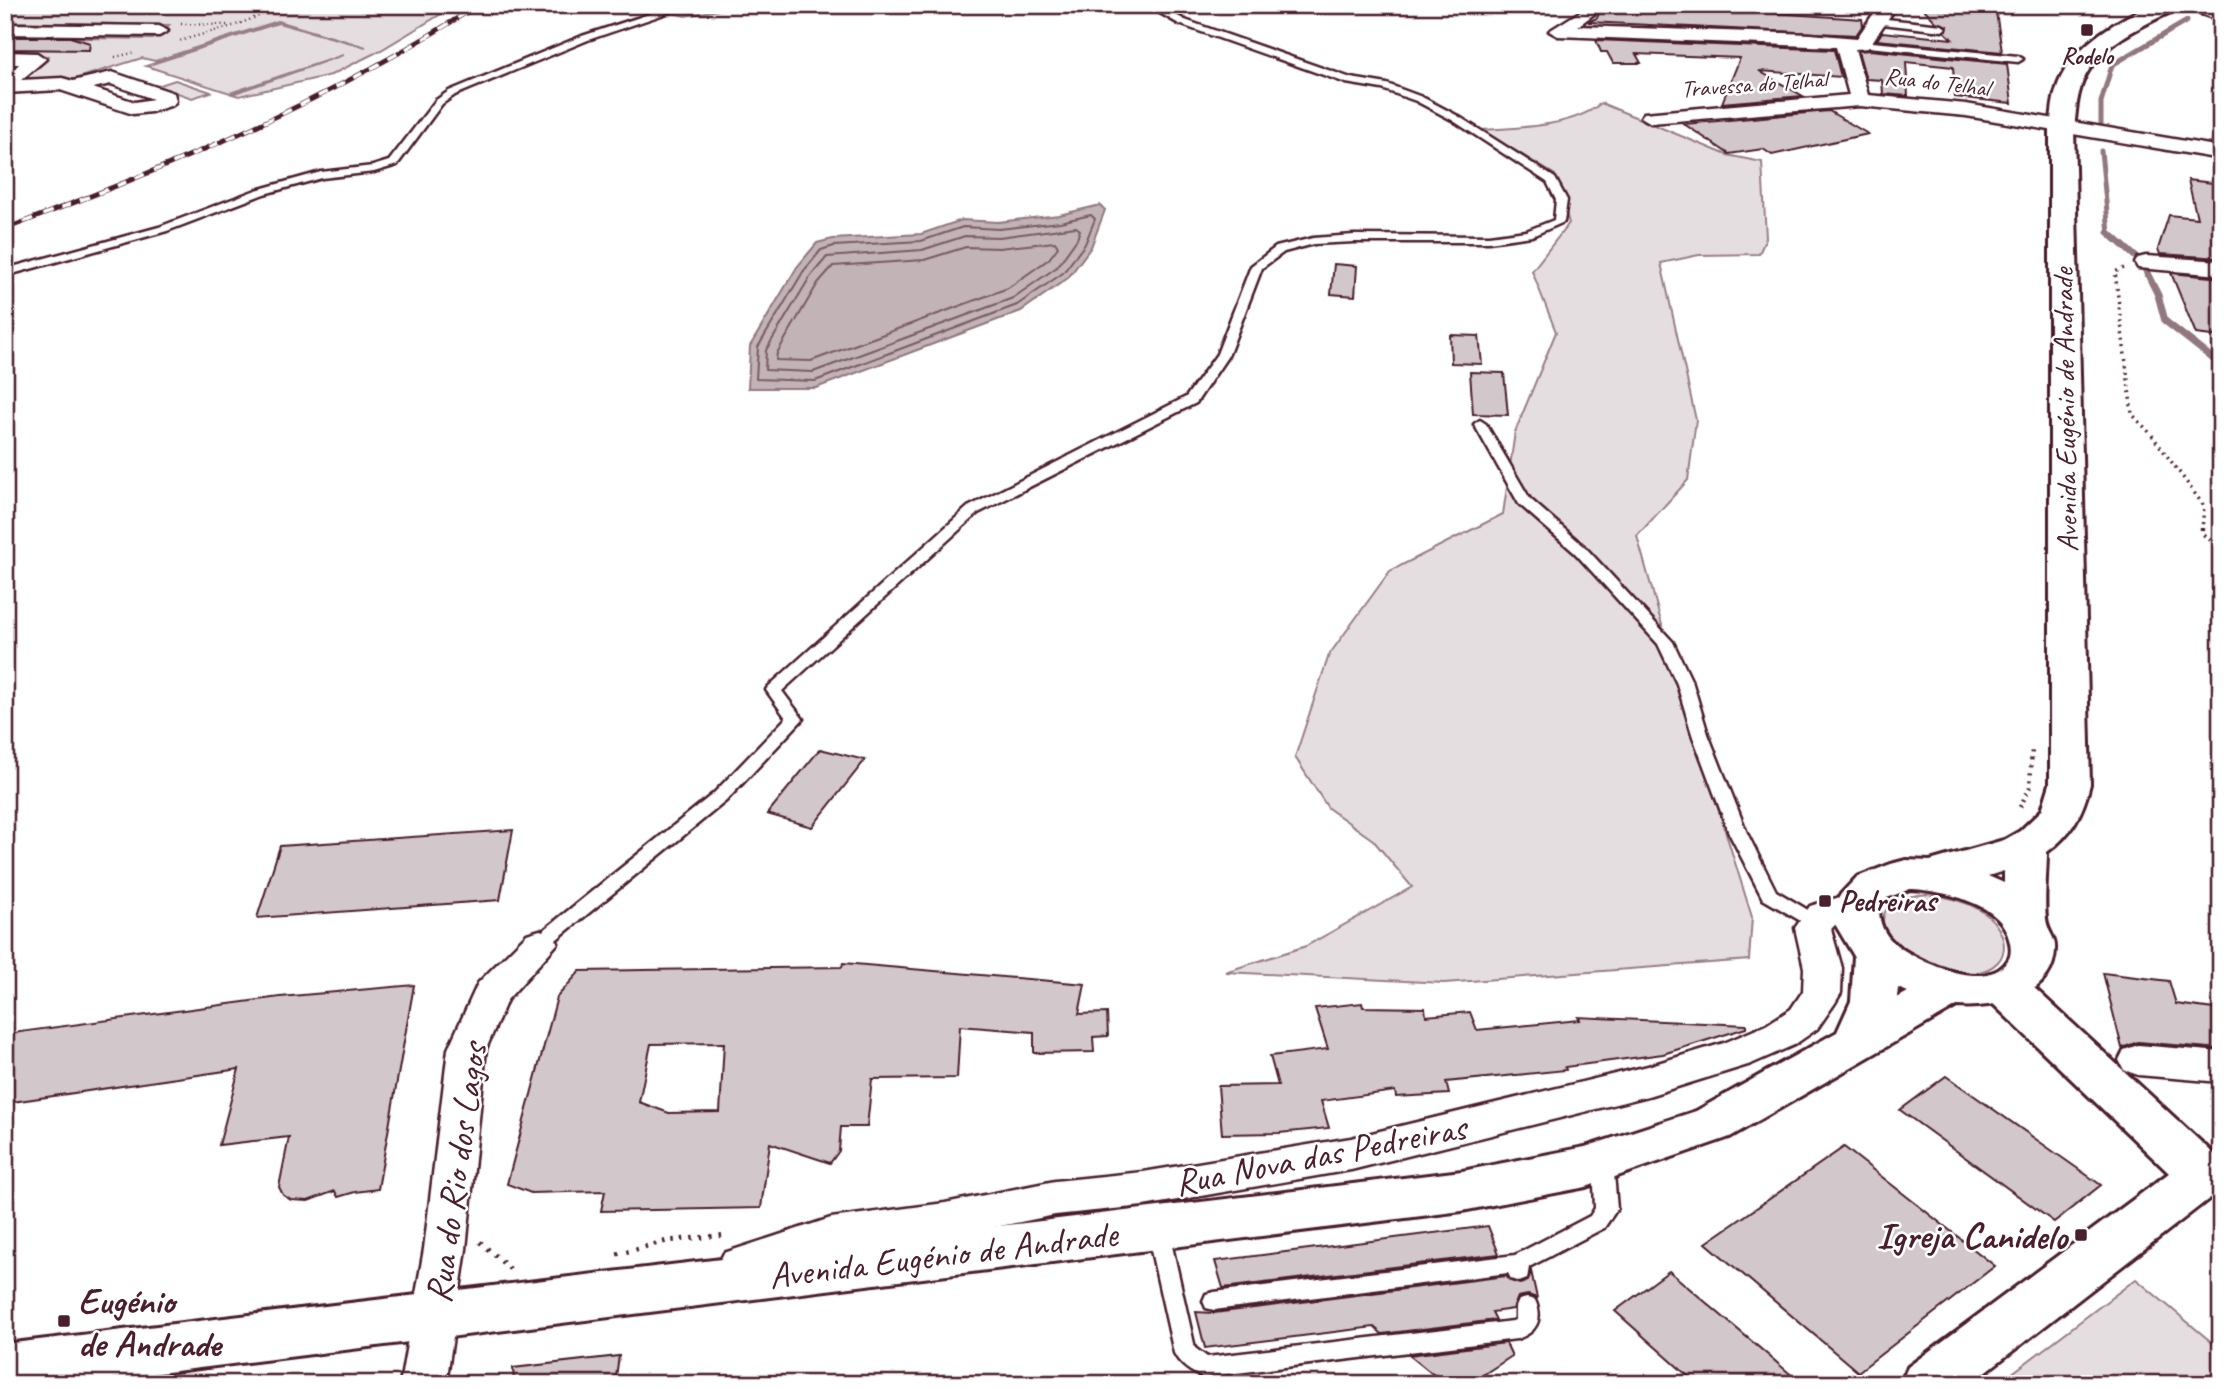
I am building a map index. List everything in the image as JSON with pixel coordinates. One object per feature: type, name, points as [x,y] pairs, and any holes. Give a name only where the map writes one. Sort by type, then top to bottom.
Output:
[{"type":"main road","name":"Avenida Eugénio de Andrade","points":[[1932,875],[2022,829],[2060,816],[2070,784],[2062,128],[2069,87],[2083,62],[2114,33],[2167,5]]},
{"type":"main road","points":[[1857,904],[1856,920],[1863,938],[1877,955],[1922,982],[1950,989],[1976,991],[2003,986],[2021,978],[2032,962],[2034,943],[2025,923],[2022,829]]},
{"type":"main road","name":"Avenida Eugénio de Andrade","points":[[1857,904],[1867,890],[1883,879],[1906,874],[1932,875],[1959,880],[1986,891],[2008,906],[2025,923]]},
{"type":"main road","points":[[1854,1045],[1874,1002],[1877,955]]},
{"type":"main road","points":[[2003,986],[2213,1177]]},
{"type":"main road","name":"Avenida Eugénio de Andrade","points":[[5,1368],[1462,1191],[1586,1167],[1713,1124],[1950,989]]},
{"type":"main road","points":[[1928,1384],[2195,1181],[2213,1177]]},
{"type":"street","points":[[2193,5],[2221,16]]},
{"type":"street","points":[[1589,11],[1558,31],[1810,39],[1853,43],[1879,13]]},
{"type":"street","points":[[5,29],[159,31]]},
{"type":"street","name":"Rua do Telhal","points":[[1853,43],[1860,100],[1966,110],[2221,153]]},
{"type":"street","points":[[5,58],[37,59],[10,81]]},
{"type":"street","points":[[10,81],[62,84],[74,88]]},
{"type":"street","name":"Travessa do Telhal","points":[[1651,117],[1860,100]]},
{"type":"street","points":[[2146,263],[2221,268]]},
{"type":"street","points":[[1817,923],[1823,915],[1857,904]]},
{"type":"street","name":"Rua Nova das Pedreiras","points":[[681,1286],[831,1235],[946,1220],[1055,1198],[1156,1187],[1351,1154],[1648,1081],[1737,1054],[1780,1035],[1804,1019],[1822,993],[1823,968],[1813,928],[1817,923]]},
{"type":"street","name":"Rua do Rio dos Lagos","points":[[424,1384],[446,1249],[467,1049],[491,993],[540,943]]},
{"type":"street","points":[[2138,1060],[2221,1067]]},
{"type":"lane","points":[[5,273],[163,229],[260,192],[321,175],[374,169],[393,163],[439,102],[452,93],[585,38],[687,5]]},
{"type":"lane","points":[[540,943],[720,797],[795,719],[774,690],[973,510],[1191,400],[1223,354],[1257,266],[1265,256],[1289,244],[1323,240],[1441,240],[1529,235],[1546,231],[1559,222],[1564,206],[1562,194],[1551,180],[1455,118],[1419,99],[1384,86],[1349,81],[1182,22],[1150,5]]},
{"type":"lane","points":[[1879,13],[1942,28]]},
{"type":"lane","points":[[1853,43],[2018,60]]},
{"type":"lane","points":[[1480,424],[1524,501],[1580,550],[1665,642],[1685,684],[1700,734],[1738,833],[1769,895],[1817,923]]},
{"type":"lane","points":[[1214,1301],[1518,1268],[1597,1222],[1606,1209],[1604,1161]]},
{"type":"lane","points":[[1157,1228],[1185,1353],[1203,1367],[1517,1330],[1527,1324],[1527,1307]]},
{"type":"path","points":[[277,9],[287,5]]},
{"type":"path","points":[[159,31],[166,31],[175,24],[236,25]]},
{"type":"path","points":[[2146,263],[2131,265],[2115,272],[2132,414],[2151,434],[2204,506],[2202,533],[2221,548]]},
{"type":"path","points":[[2022,829],[2032,773],[2032,746]]},
{"type":"path","points":[[615,1254],[667,1241],[735,1234]]},
{"type":"path","points":[[446,1249],[481,1242],[509,1269],[519,1270]]},
{"type":"shaded area","points":[[5,5],[456,5],[381,50],[331,75],[239,96],[232,94],[343,55],[230,93],[146,66],[278,23],[366,47],[278,21],[155,61],[142,58],[71,80],[5,83],[5,79],[25,73],[47,56],[5,55],[5,37],[153,39],[169,25],[5,22]]},
{"type":"shaded area","points":[[642,5],[746,5],[685,16]]},
{"type":"shaded area","points":[[175,80],[211,92],[192,98],[157,86]]},
{"type":"shaded area","points":[[1601,103],[1727,155],[1762,162],[1766,238],[1759,254],[1699,255],[1661,263],[1696,420],[1688,480],[1637,536],[1671,657],[1752,917],[1749,960],[1444,983],[1225,972],[1306,946],[1412,887],[1373,840],[1328,808],[1295,757],[1329,655],[1390,571],[1503,514],[1515,432],[1556,332],[1532,271],[1569,223],[1555,175],[1481,130],[1560,122],[1590,111]]},
{"type":"shaded area","points":[[1927,894],[1960,901],[1988,916],[2002,935],[2004,944],[2003,954],[1998,962],[1989,969],[1975,973],[1952,973],[1929,966],[1908,955],[1892,941],[1884,926],[1885,912],[1899,900]]},
{"type":"shaded area","points":[[2136,1279],[2221,1350],[2221,1384],[1998,1384]]},
{"type":"water","points":[[1100,205],[1105,210],[1091,247],[1068,278],[1021,311],[816,388],[748,388],[750,346],[797,267],[817,243],[833,239],[921,234],[962,220],[998,222],[1059,215]]},
{"type":"building","points":[[1648,5],[1711,5],[1713,9],[1862,19],[1863,25],[1856,35],[1588,22],[1597,18],[1600,11],[1652,12]]},
{"type":"building","points":[[1920,5],[1995,5],[2002,52],[1877,40],[1882,32],[1952,39],[1945,32],[1948,26],[1936,22]]},
{"type":"building","points":[[5,37],[70,37],[90,43],[89,50],[5,49]]},
{"type":"building","points":[[1596,40],[1834,50],[1841,77],[1759,71],[1803,96],[1722,103],[1740,58],[1636,54],[1641,63],[1613,63],[1607,52],[1601,52]]},
{"type":"building","points":[[1858,51],[2007,64],[2012,103],[1955,97],[1953,67],[1906,62],[1908,96],[1883,94],[1882,80],[1866,79]]},
{"type":"building","points":[[1829,111],[1868,134],[1772,155],[1763,149],[1729,154],[1684,124]]},
{"type":"building","points":[[2188,180],[2221,184],[2221,258],[2160,254],[2158,249],[2169,215],[2197,218]]},
{"type":"building","points":[[1334,264],[1357,266],[1355,296],[1331,294]]},
{"type":"building","points":[[2171,273],[2221,278],[2221,337],[2196,334]]},
{"type":"building","points":[[1450,335],[1479,336],[1482,364],[1451,363]]},
{"type":"building","points":[[1470,372],[1504,373],[1508,415],[1473,414]]},
{"type":"building","points":[[820,749],[865,760],[812,827],[767,814]]},
{"type":"building","points":[[513,830],[500,900],[257,918],[280,846]]},
{"type":"building","points":[[843,963],[1085,984],[1079,1014],[1107,1013],[1108,1036],[1093,1037],[1094,1052],[1034,1053],[1034,1032],[960,1026],[957,1078],[872,1079],[867,1127],[841,1127],[839,1151],[830,1163],[770,1143],[761,1208],[601,1211],[605,1191],[531,1193],[507,1184],[557,997],[580,971],[842,967]],"holes":[[[724,1043],[720,1112],[669,1113],[639,1102],[651,1044]]]},
{"type":"building","points":[[2103,973],[2169,981],[2176,1004],[2221,1010],[2221,1049],[2138,1042],[2122,1048]]},
{"type":"building","points":[[414,985],[378,1189],[338,1197],[335,1191],[308,1201],[291,1200],[283,1195],[279,1187],[289,1137],[219,1145],[239,1069],[5,1103],[5,1034],[280,997]]},
{"type":"building","points":[[1362,1003],[1363,1007],[1425,1008],[1426,1016],[1470,1012],[1477,1030],[1580,1020],[1578,1017],[1746,1025],[1746,1028],[1663,1054],[1565,1067],[1566,1070],[1446,1082],[1449,1094],[1396,1097],[1395,1091],[1321,1101],[1329,1128],[1279,1133],[1222,1134],[1218,1086],[1278,1085],[1270,1056],[1328,1049],[1315,1008]]},
{"type":"building","points":[[1946,1076],[2101,1185],[2054,1222],[1900,1110]]},
{"type":"building","points":[[1844,1147],[1995,1266],[1858,1372],[1706,1243]]},
{"type":"building","points":[[1488,1226],[1499,1254],[1223,1288],[1215,1261]]},
{"type":"building","points":[[1531,1271],[1537,1298],[1528,1295],[1518,1297],[1513,1309],[1492,1312],[1496,1320],[1382,1334],[1374,1327],[1205,1348],[1196,1312],[1214,1313],[1506,1276],[1510,1281],[1520,1284],[1528,1281]]},
{"type":"building","points":[[1669,1271],[1802,1384],[1697,1384],[1615,1311]]},
{"type":"building","points":[[1506,1343],[1512,1356],[1469,1384],[1445,1384],[1409,1355]]},
{"type":"building","points":[[619,1356],[615,1384],[514,1384],[513,1368]]},
{"type":"waterway","points":[[2101,123],[2101,102],[2112,65],[2187,21]]},
{"type":"waterway","points":[[2101,151],[2109,233]]},
{"type":"waterway","points":[[2109,233],[2138,259]]},
{"type":"waterway","points":[[2144,267],[2158,295],[2165,321],[2221,365]]},
{"type":"railway","points":[[5,229],[248,130],[365,72],[478,5]]},
{"type":"place","name":"Rodelo","points":[[2087,30]]},
{"type":"place","name":"Pedreiras","points":[[1825,901]]},
{"type":"place","name":"Igreja Canidelo","points":[[2081,1235]]},
{"type":"place","name":"Eugénio de Andrade","points":[[64,1321]]}]
